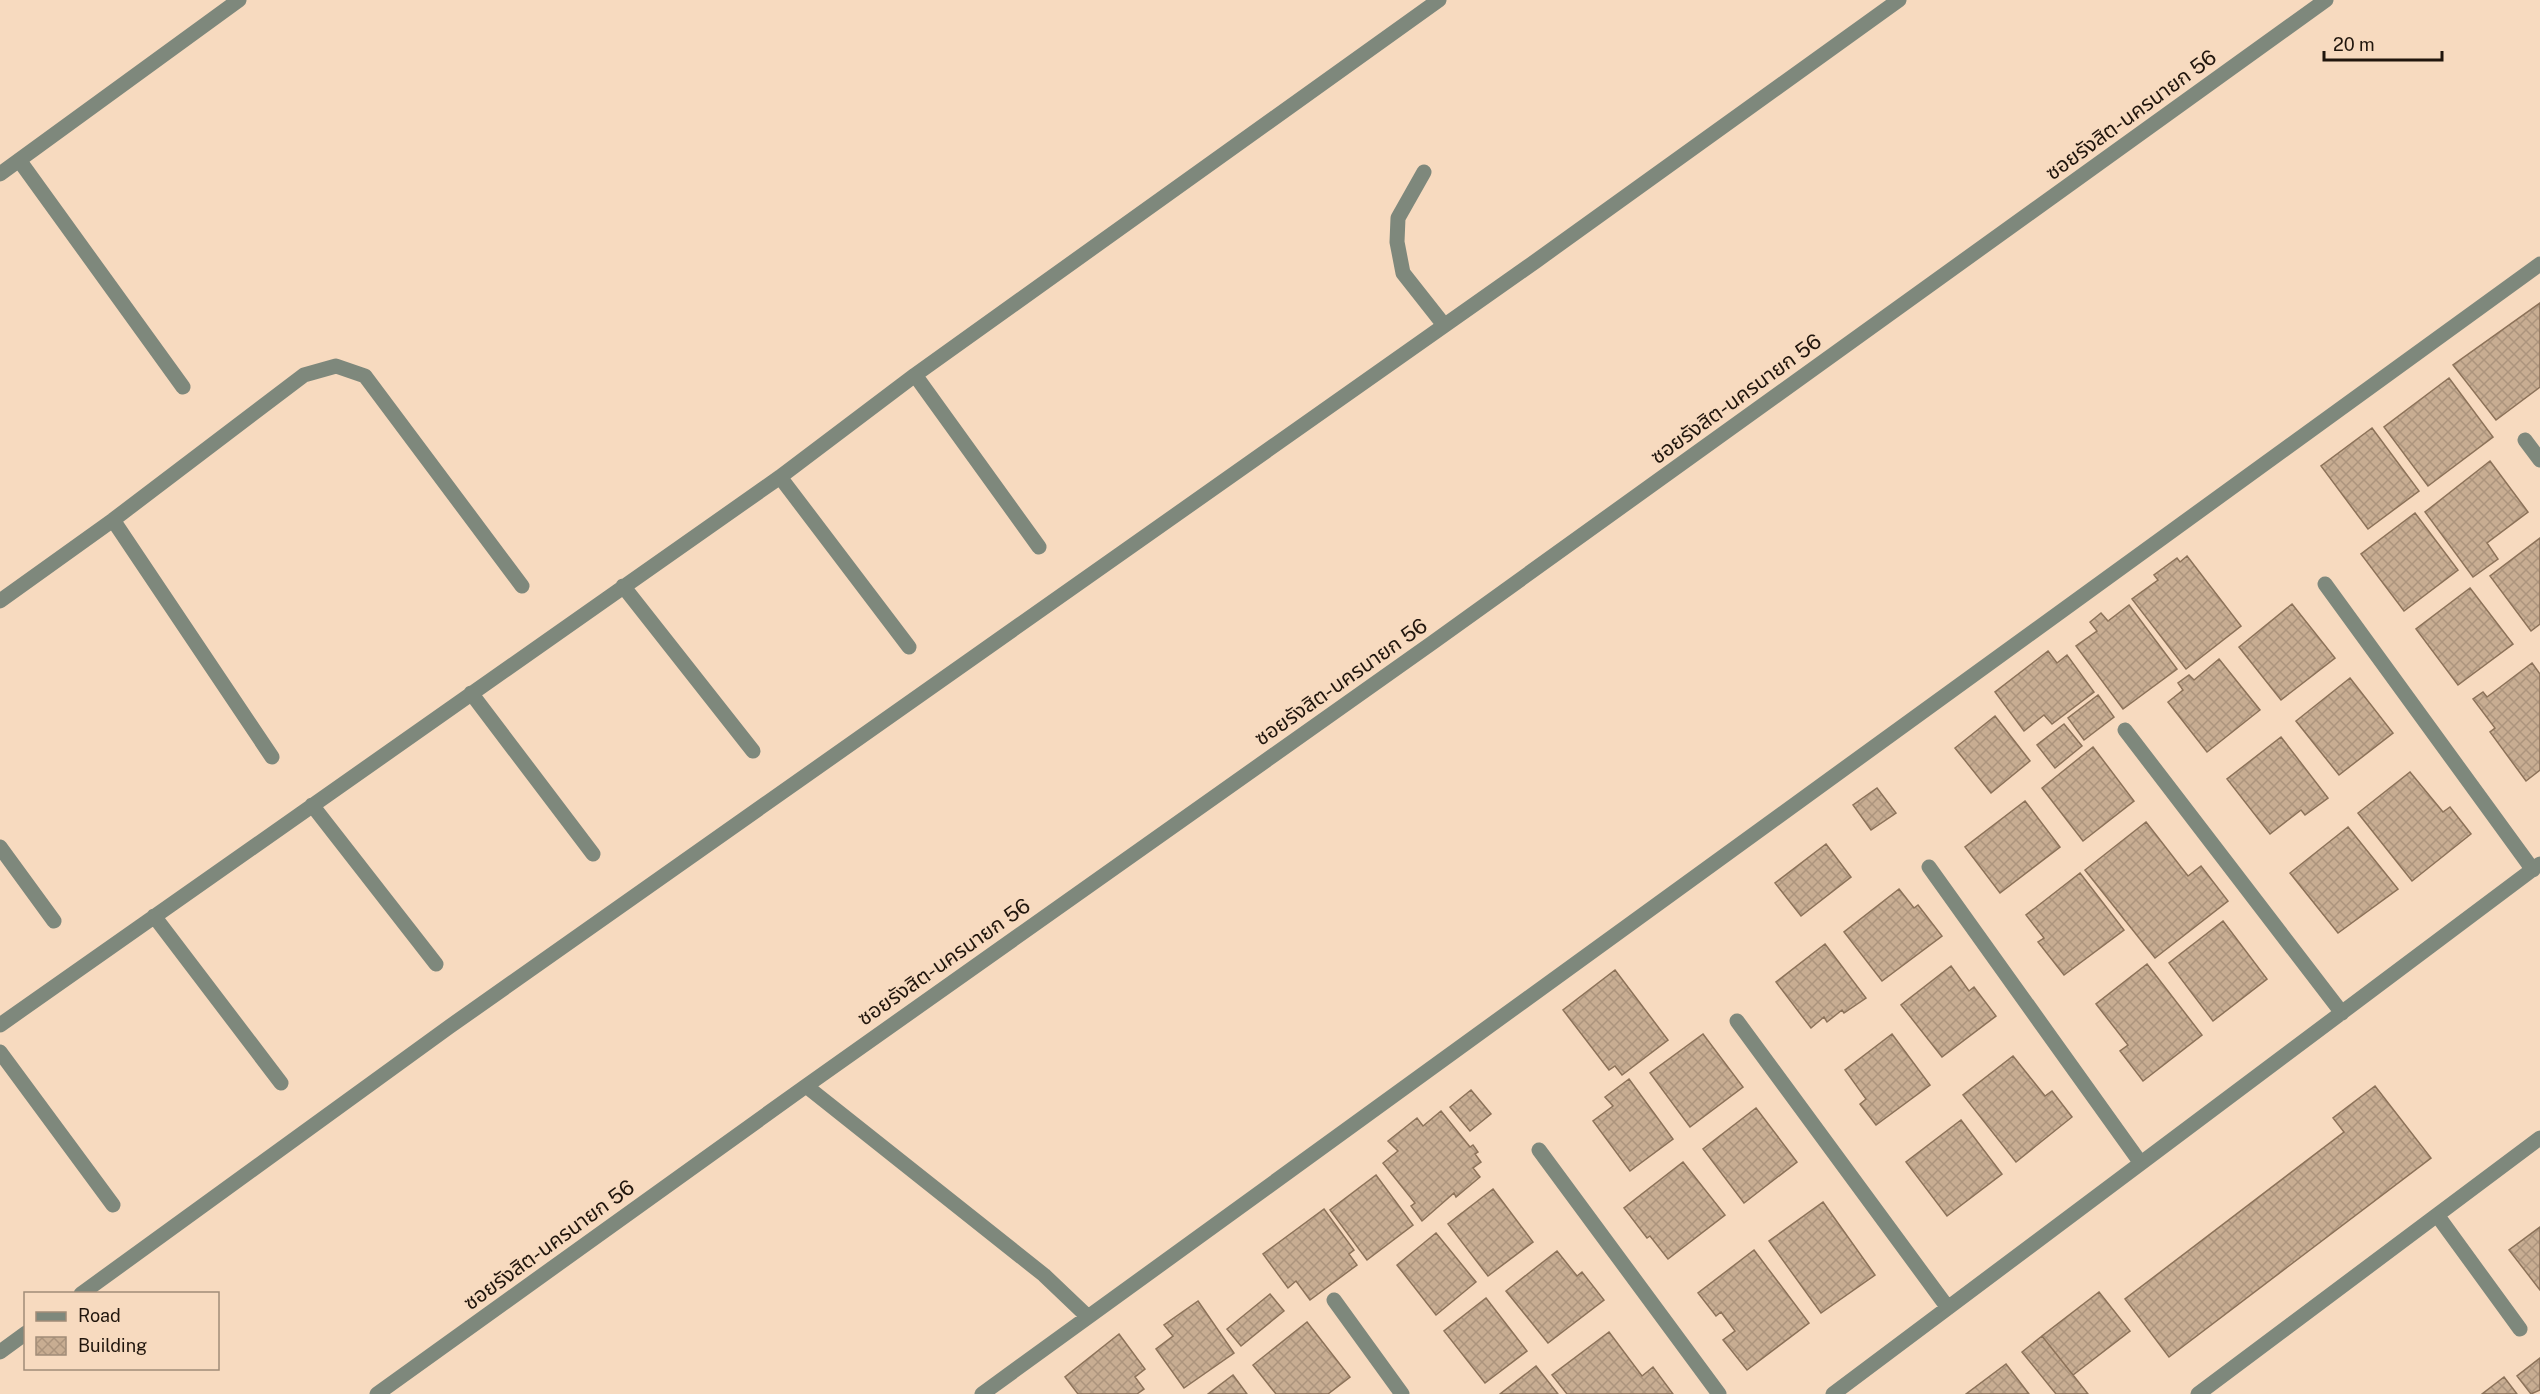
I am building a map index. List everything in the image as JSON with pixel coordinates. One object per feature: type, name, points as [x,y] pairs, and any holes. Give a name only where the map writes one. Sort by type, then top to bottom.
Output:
[{"type":"street","points":[[0,174],[238,0]]},
{"type":"street","points":[[0,1025],[780,477],[915,375],[1439,0]]},
{"type":"street","points":[[82,1292],[449,1027],[1444,325],[1899,0]]},
{"type":"street","name":"ซอยรังสิต-นครนายก 56","points":[[378,1394],[806,1086],[1432,643],[2326,0]]},
{"type":"street","points":[[19,160],[183,387]]},
{"type":"street","points":[[1424,172],[1398,218],[1397,242],[1403,273],[1444,325]]},
{"type":"street","points":[[982,1394],[2540,264]]},
{"type":"street","points":[[0,601],[113,520],[304,375],[336,366],[365,375],[522,585]]},
{"type":"street","points":[[915,375],[1039,547]]},
{"type":"street","points":[[2525,440],[2540,460]]},
{"type":"street","points":[[780,477],[909,647]]},
{"type":"street","points":[[113,520],[272,757]]},
{"type":"street","points":[[1833,1394],[2536,867],[2325,584]]},
{"type":"street","points":[[623,586],[753,751]]},
{"type":"street","points":[[471,693],[593,854]]},
{"type":"street","points":[[2125,730],[2342,1012]]},
{"type":"street","points":[[312,805],[436,964]]},
{"type":"street","points":[[0,847],[54,921]]},
{"type":"street","points":[[1929,867],[2140,1162]]},
{"type":"street","points":[[154,916],[281,1083]]},
{"type":"street","points":[[1737,1021],[1948,1308]]},
{"type":"street","points":[[0,1052],[112,1205]]},
{"type":"street","points":[[806,1086],[1044,1275],[1087,1316]]},
{"type":"street","points":[[2198,1394],[2540,1138]]},
{"type":"street","points":[[1539,1150],[1719,1394]]},
{"type":"street","points":[[2437,1215],[2520,1329]]},
{"type":"street","points":[[1334,1300],[1402,1394]]},
{"type":"street","points":[[0,1352],[24,1335]]},
{"type":"building","points":[[2540,303],[2540,387],[2496,420],[2453,365]]},
{"type":"building","points":[[2449,378],[2493,437],[2428,486],[2384,427]]},
{"type":"building","points":[[2372,428],[2419,491],[2368,529],[2321,466]]},
{"type":"building","points":[[2490,461],[2528,512],[2487,543],[2498,559],[2473,577],[2425,512]]},
{"type":"building","points":[[2415,513],[2458,570],[2404,611],[2361,554]]},
{"type":"building","points":[[2540,538],[2540,624],[2531,631],[2490,576]]},
{"type":"building","points":[[2187,556],[2241,626],[2186,669],[2132,599],[2158,580],[2154,575],[2177,558],[2180,562]]},
{"type":"building","points":[[2470,588],[2513,644],[2458,685],[2416,629]]},
{"type":"building","points":[[2292,604],[2335,658],[2281,700],[2239,647]]},
{"type":"building","points":[[2129,605],[2177,669],[2123,709],[2076,646],[2097,631],[2090,622],[2101,613],[2108,621]]},
{"type":"building","points":[[2048,651],[2057,663],[2067,655],[2094,692],[2052,724],[2044,715],[2024,731],[1995,692]]},
{"type":"building","points":[[2219,659],[2260,710],[2207,752],[2168,702],[2183,690],[2178,683],[2189,675],[2194,680]]},
{"type":"building","points":[[2532,663],[2540,674],[2540,770],[2526,781],[2490,732],[2495,728],[2473,699],[2483,692],[2487,697]]},
{"type":"building","points":[[2350,678],[2393,733],[2339,775],[2296,721]]},
{"type":"building","points":[[2098,695],[2114,717],[2084,740],[2068,718]]},
{"type":"building","points":[[1995,716],[2030,761],[1991,793],[1955,748]]},
{"type":"building","points":[[2064,724],[2082,746],[2055,768],[2037,745]]},
{"type":"building","points":[[2281,737],[2328,798],[2305,815],[2301,810],[2270,834],[2227,779]]},
{"type":"building","points":[[2093,747],[2134,801],[2083,841],[2042,788]]},
{"type":"building","points":[[2410,772],[2443,812],[2450,807],[2471,834],[2412,881],[2358,813]]},
{"type":"building","points":[[1877,788],[1896,813],[1871,830],[1853,805]]},
{"type":"building","points":[[2025,801],[2060,847],[2000,893],[1965,847]]},
{"type":"building","points":[[2146,822],[2188,876],[2201,866],[2228,901],[2155,958],[2085,870]]},
{"type":"building","points":[[2348,827],[2398,889],[2338,933],[2290,873]]},
{"type":"building","points":[[1826,844],[1851,877],[1801,916],[1775,883]]},
{"type":"building","points":[[2080,873],[2124,930],[2064,975],[2038,942],[2044,938],[2026,915]]},
{"type":"building","points":[[1899,889],[1914,908],[1918,905],[1942,936],[1882,981],[1844,932]]},
{"type":"building","points":[[2223,921],[2267,979],[2213,1021],[2169,963]]},
{"type":"building","points":[[1825,944],[1866,998],[1844,1013],[1842,1010],[1827,1022],[1824,1017],[1811,1028],[1776,982]]},
{"type":"building","points":[[2147,964],[2202,1035],[2143,1081],[2120,1051],[2128,1045],[2096,1004]]},
{"type":"building","points":[[1951,966],[1969,991],[1974,987],[1996,1016],[1942,1057],[1901,1005]]},
{"type":"building","points":[[1615,970],[1668,1040],[1622,1075],[1615,1066],[1609,1070],[1563,1010]]},
{"type":"building","points":[[1703,1034],[1743,1087],[1690,1127],[1650,1073]]},
{"type":"building","points":[[1892,1034],[1930,1085],[1876,1125],[1860,1104],[1866,1099],[1845,1070]]},
{"type":"building","points":[[2013,1056],[2045,1096],[2052,1091],[2072,1117],[2016,1162],[1963,1095]]},
{"type":"building","points":[[1629,1079],[1673,1139],[1630,1171],[1593,1121],[1613,1106],[1605,1097]]},
{"type":"building","points":[[2375,1086],[2431,1158],[2169,1357],[2125,1299],[2344,1132],[2333,1118]]},
{"type":"building","points":[[1471,1090],[1491,1114],[1470,1131],[1450,1107]]},
{"type":"building","points":[[1756,1108],[1797,1162],[1744,1203],[1703,1149]]},
{"type":"building","points":[[1441,1111],[1470,1147],[1473,1145],[1478,1152],[1475,1154],[1481,1162],[1473,1168],[1480,1177],[1456,1197],[1454,1193],[1422,1221],[1411,1206],[1415,1203],[1383,1163],[1398,1151],[1388,1141],[1417,1118],[1423,1126]]},
{"type":"building","points":[[1961,1120],[2002,1174],[1947,1216],[1906,1162]]},
{"type":"building","points":[[1683,1162],[1725,1215],[1668,1259],[1650,1236],[1647,1238],[1624,1208]]},
{"type":"building","points":[[1376,1175],[1413,1225],[1367,1260],[1330,1210]]},
{"type":"building","points":[[1493,1189],[1533,1242],[1488,1276],[1448,1224]]},
{"type":"building","points":[[1823,1202],[1875,1275],[1821,1313],[1769,1241]]},
{"type":"building","points":[[1324,1209],[1354,1250],[1349,1254],[1357,1265],[1310,1300],[1296,1281],[1288,1288],[1263,1254]]},
{"type":"building","points":[[2540,1227],[2540,1290],[2509,1250]]},
{"type":"building","points":[[1436,1233],[1476,1282],[1436,1315],[1397,1265]]},
{"type":"building","points":[[1754,1250],[1809,1323],[1747,1370],[1723,1340],[1735,1331],[1721,1312],[1716,1316],[1698,1293]]},
{"type":"building","points":[[1557,1251],[1577,1276],[1582,1272],[1604,1300],[1548,1343],[1506,1291]]},
{"type":"building","points":[[2099,1292],[2130,1331],[2073,1375],[2042,1336]]},
{"type":"building","points":[[1270,1294],[1284,1311],[1241,1346],[1227,1329]]},
{"type":"building","points":[[1486,1298],[1527,1351],[1485,1383],[1444,1331]]},
{"type":"building","points":[[1198,1301],[1234,1353],[1184,1388],[1156,1349],[1173,1336],[1164,1325]]},
{"type":"building","points":[[1307,1322],[1350,1377],[1328,1394],[1276,1394],[1253,1365]]},
{"type":"building","points":[[1609,1332],[1642,1376],[1653,1367],[1673,1394],[1567,1394],[1552,1375]]},
{"type":"building","points":[[1119,1334],[1145,1369],[1135,1377],[1144,1389],[1137,1394],[1078,1394],[1065,1377]]},
{"type":"building","points":[[2042,1336],[2088,1394],[2056,1394],[2022,1352]]},
{"type":"building","points":[[2540,1358],[2540,1390],[2531,1394],[2517,1376]]},
{"type":"building","points":[[2006,1364],[2029,1394],[1966,1394]]},
{"type":"building","points":[[1536,1366],[1558,1394],[1500,1394]]},
{"type":"building","points":[[1233,1375],[1247,1394],[1208,1394]]},
{"type":"building","points":[[2504,1377],[2517,1394],[2482,1394]]}]
